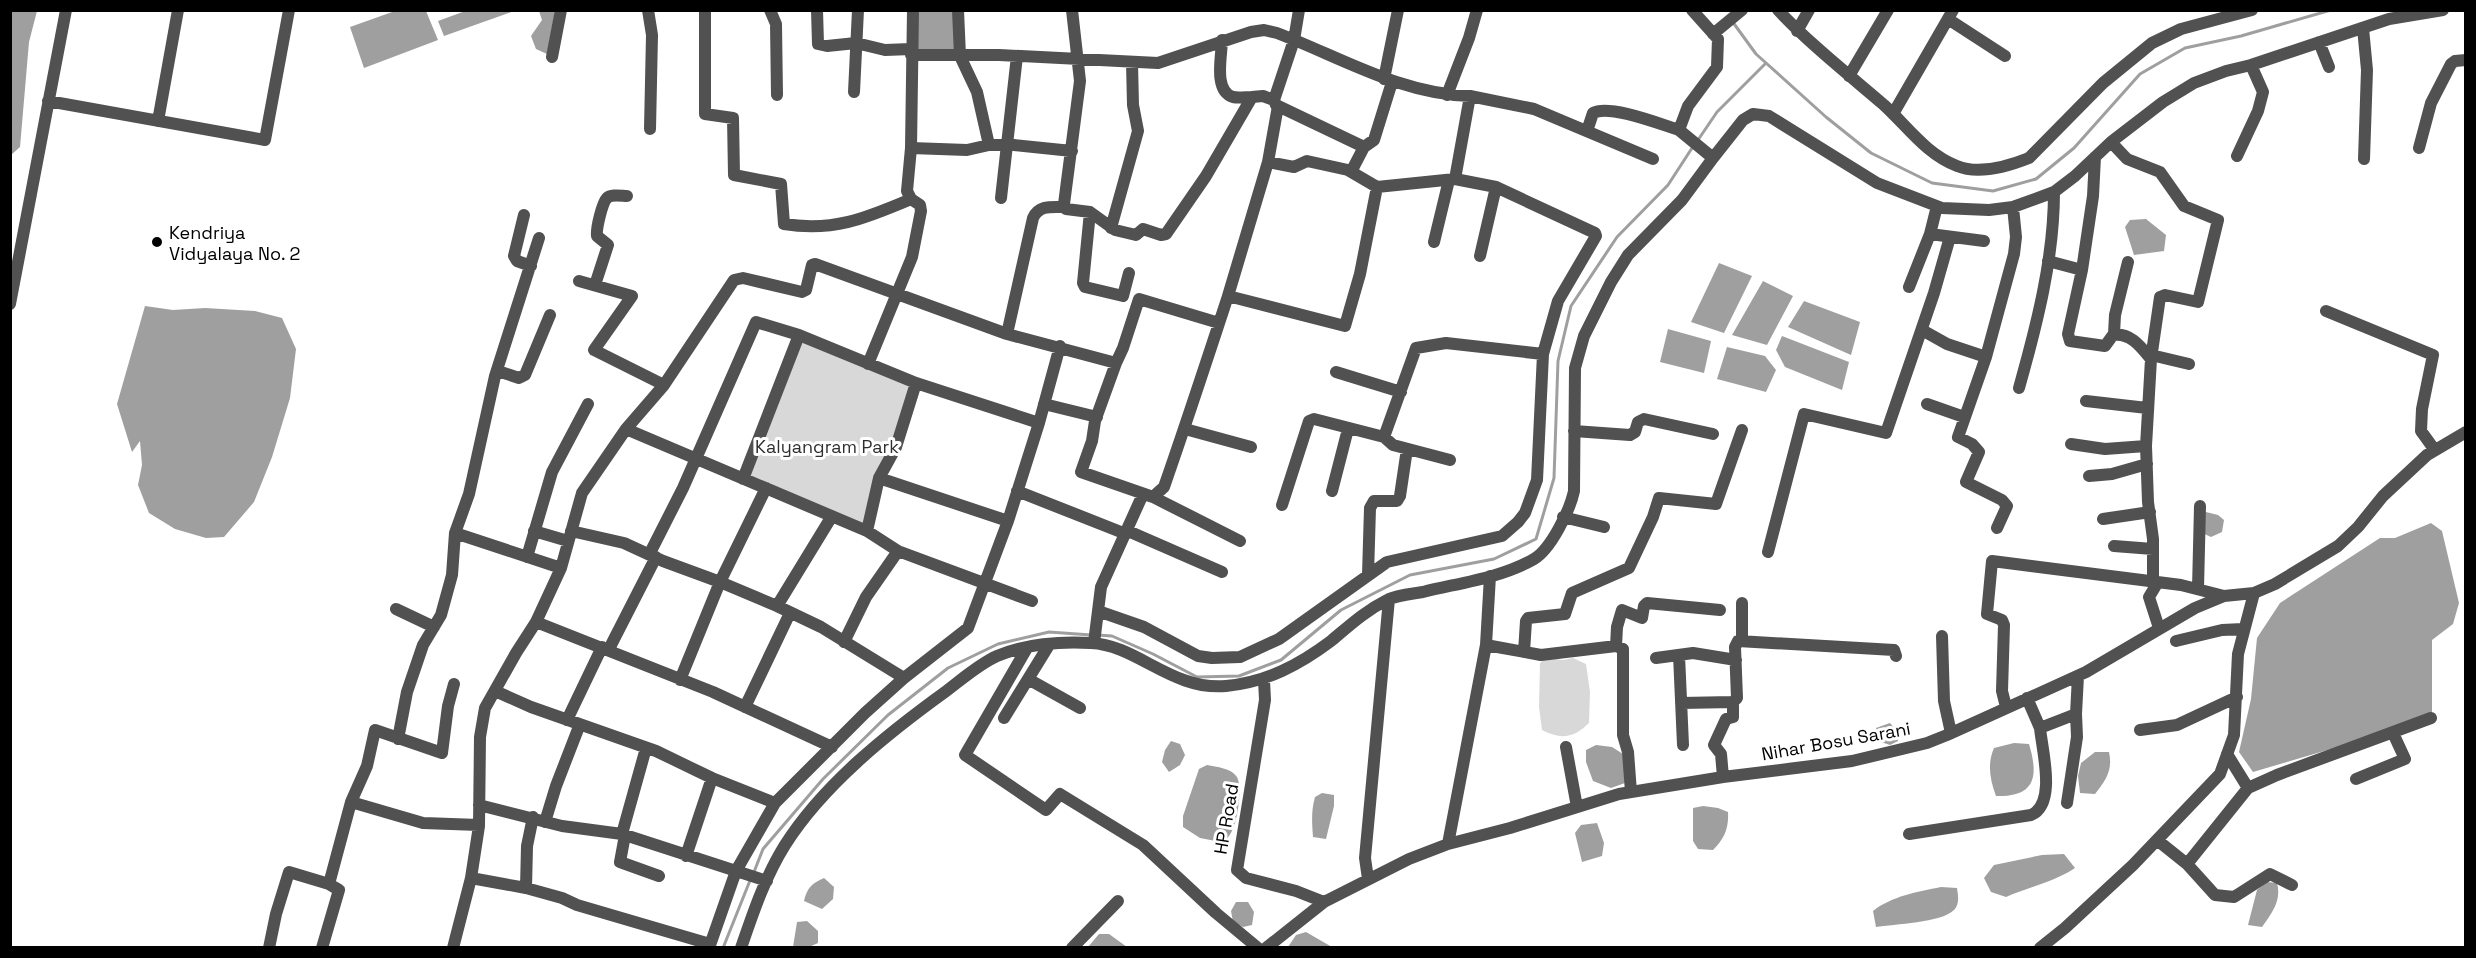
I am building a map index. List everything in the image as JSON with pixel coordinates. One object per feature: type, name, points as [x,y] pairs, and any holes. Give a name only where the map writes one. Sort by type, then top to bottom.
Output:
[{"type":"street","points":[[10,304],[66,10]]},
{"type":"street","points":[[158,121],[178,10]]},
{"type":"street","points":[[48,101],[266,140],[289,10]]},
{"type":"street","points":[[552,57],[561,10]]},
{"type":"street","points":[[648,10],[652,35],[650,129]]},
{"type":"street","points":[[705,10],[705,114],[733,118],[734,175],[781,184],[784,224],[828,226],[846,224],[911,199]]},
{"type":"street","points":[[770,10],[776,24],[777,94]]},
{"type":"street","points":[[818,10],[818,44],[827,46],[856,43],[885,50],[960,56],[1017,56],[1158,63],[1222,40],[1264,30],[1294,40],[1388,80],[1448,95],[1520,104],[1653,159]]},
{"type":"street","points":[[854,92],[858,10]]},
{"type":"street","points":[[868,364],[912,257],[921,211],[920,205],[911,199],[907,191],[911,148],[913,10]]},
{"type":"street","points":[[958,10],[960,56],[976,92],[989,146]]},
{"type":"street","points":[[1064,207],[1080,81],[1072,10]]},
{"type":"street","points":[[1094,640],[1101,588],[1127,532],[1148,495],[1164,487],[1220,323],[1268,162],[1276,103],[1294,40],[1299,10]]},
{"type":"street","points":[[1351,172],[1364,147],[1374,140],[1388,80],[1398,10]]},
{"type":"street","points":[[1448,95],[1469,38],[1476,10]]},
{"type":"street","points":[[1684,134],[1688,106],[1717,67],[1718,39],[1692,10]]},
{"type":"street","points":[[1713,34],[1742,10]]},
{"type":"street","points":[[1778,10],[1797,31],[1893,114],[1927,150],[1958,167],[1983,169],[2016,163],[2029,158],[2103,83],[2152,44],[2181,29],[2252,10]]},
{"type":"street","points":[[1797,31],[1809,10]]},
{"type":"street","points":[[1849,76],[1888,10]]},
{"type":"street","points":[[741,948],[762,879],[810,812],[862,757],[910,717],[996,657],[1027,648],[1094,640],[1117,648],[1159,671],[1196,684],[1224,686],[1264,680],[1301,663],[1360,616],[1389,599],[1490,576],[1511,570],[1536,558],[1544,551],[1570,505],[1574,491],[1575,368],[1584,336],[1611,282],[1628,255],[1682,200],[1743,120],[1754,114],[1769,116],[1877,183],[1937,206],[1976,212],[2013,207],[2054,192],[2111,142],[2163,102],[2194,83],[2389,19],[2443,10]]},
{"type":"street","points":[[1893,114],[1951,15],[2006,56]]},
{"type":"street","points":[[2363,28],[2367,70],[2364,159]]},
{"type":"street","points":[[1222,40],[1221,83],[1223,91],[1232,96],[1263,96],[1364,147]]},
{"type":"street","points":[[2319,42],[2329,67]]},
{"type":"street","points":[[1001,198],[1017,56]]},
{"type":"street","points":[[2419,148],[2431,103],[2451,64],[2455,61],[2466,60]]},
{"type":"street","points":[[1111,228],[1138,131],[1132,105],[1132,63]]},
{"type":"street","points":[[2237,156],[2258,111],[2263,92],[2252,65]]},
{"type":"street","points":[[1434,242],[1452,180],[1470,96]]},
{"type":"street","points":[[1007,334],[1033,218],[1037,210],[1064,207],[1090,212],[1111,228],[1134,235],[1143,229],[1161,235],[1166,234],[1210,169],[1252,97]]},
{"type":"street","points":[[1587,131],[1593,113],[1600,110],[1634,116],[1684,134],[1713,158]]},
{"type":"street","points":[[2111,142],[2127,159],[2161,173],[2184,206],[2218,220],[2198,302],[2165,295],[2160,297],[2151,357],[2146,446],[2156,582],[2149,597],[2159,628]]},
{"type":"street","points":[[911,148],[967,150],[1008,145],[1072,151]]},
{"type":"street","points":[[2094,157],[2093,196],[2069,338],[2072,342],[2105,346],[2114,334],[2115,315],[2128,262]]},
{"type":"street","points":[[1097,616],[1144,627],[1198,656],[1236,657],[1279,639],[1391,561],[1497,538],[1518,522],[1530,503],[1537,480],[1543,354],[1558,301],[1596,236],[1595,233],[1496,187],[1452,180],[1377,187],[1351,172],[1307,161],[1294,168],[1268,162]]},
{"type":"street","points":[[1228,296],[1345,326],[1360,274],[1377,187]]},
{"type":"street","points":[[1480,256],[1496,187]]},
{"type":"street","points":[[2019,388],[2039,311],[2048,261],[2054,224],[2054,192]]},
{"type":"street","points":[[595,285],[608,245],[597,236],[596,229],[606,200],[610,196],[627,196]]},
{"type":"street","points":[[1909,287],[1930,234],[1937,206]]},
{"type":"street","points":[[1997,528],[2007,506],[2002,500],[1966,482],[1979,452],[1971,444],[1958,437],[1986,357],[2014,254],[2016,237],[2013,207]]},
{"type":"street","points":[[1090,212],[1083,283],[1085,287],[1123,296],[1129,273]]},
{"type":"street","points":[[524,215],[514,256],[517,261],[531,266]]},
{"type":"street","points":[[1930,234],[1984,241]]},
{"type":"street","points":[[1768,552],[1804,414],[1886,433],[1922,330],[1950,237]]},
{"type":"street","points":[[398,739],[407,693],[423,645],[441,615],[452,575],[455,532],[469,494],[498,371],[539,238]]},
{"type":"street","points":[[2048,261],[2082,270]]},
{"type":"street","points":[[453,948],[471,878],[480,825],[482,721],[485,708],[516,653],[537,622],[561,568],[582,493],[626,429],[664,385],[738,279],[802,292],[806,290],[812,266],[815,264],[1007,334],[1060,346],[1116,363]]},
{"type":"street","points":[[579,281],[632,296],[594,350],[664,385]]},
{"type":"street","points":[[1220,323],[1139,299],[1097,417],[1092,441],[1081,472],[1148,495],[1240,541]]},
{"type":"street","points":[[2326,311],[2433,355],[2422,409],[2421,431],[2434,449]]},
{"type":"street","points":[[498,371],[523,378],[550,315]]},
{"type":"street","points":[[567,720],[653,555],[756,322],[799,335],[916,384],[1039,423]]},
{"type":"street","points":[[1922,330],[1947,344],[1986,357]]},
{"type":"street","points":[[2114,334],[2120,334],[2138,342],[2151,357],[2189,364]]},
{"type":"street","points":[[743,479],[799,335]]},
{"type":"street","points":[[1384,437],[1401,392],[1413,350],[1419,346],[1446,343],[1543,354]]},
{"type":"street","points":[[471,878],[526,888],[710,946],[740,872],[775,803],[904,678],[968,628],[1008,521],[1039,423],[1060,346]]},
{"type":"street","points":[[1336,372],[1401,392]]},
{"type":"street","points":[[867,531],[879,478],[896,447],[916,384]]},
{"type":"street","points":[[2086,401],[2147,408]]},
{"type":"street","points":[[527,557],[552,472],[588,404]]},
{"type":"street","points":[[1044,404],[1097,417]]},
{"type":"street","points":[[1927,404],[1965,417]]},
{"type":"street","points":[[1282,505],[1309,421],[1314,419],[1384,437],[1393,446],[1450,460]]},
{"type":"street","points":[[1574,430],[1630,435],[1635,432],[1638,422],[1644,419],[1713,434]]},
{"type":"street","points":[[626,429],[867,531],[898,551],[1032,600]]},
{"type":"street","points":[[1185,429],[1251,447]]},
{"type":"street","points":[[1332,491],[1348,429]]},
{"type":"street","points":[[1524,652],[1528,618],[1565,614],[1572,593],[1629,568],[1653,517],[1659,498],[1716,504],[1742,430]]},
{"type":"street","name":"Nihar Bosu Sarani","points":[[1266,948],[1324,903],[1409,859],[1448,844],[1631,792],[1723,777],[1852,761],[1927,743],[1951,733],[2078,676],[2159,628],[2224,596],[2254,593],[2275,584],[2338,546],[2358,527],[2383,496],[2434,449],[2466,432]]},
{"type":"street","points":[[2072,444],[2105,449],[2146,446]]},
{"type":"street","points":[[1368,575],[1370,507],[1374,501],[1397,501],[1400,496],[1407,449]]},
{"type":"street","points":[[2089,477],[2112,474],[2147,464]]},
{"type":"street","points":[[879,478],[1008,521]]},
{"type":"street","points":[[680,680],[720,582],[766,489]]},
{"type":"street","points":[[1017,491],[1127,532],[1222,572]]},
{"type":"street","points":[[2198,589],[2200,506]]},
{"type":"street","points":[[2103,519],[2150,512]]},
{"type":"street","points":[[777,606],[832,516]]},
{"type":"street","points":[[1563,517],[1604,526]]},
{"type":"street","points":[[534,531],[616,540],[777,606],[904,678]]},
{"type":"street","points":[[455,532],[561,568]]},
{"type":"street","points":[[2114,546],[2153,549]]},
{"type":"street","points":[[844,642],[866,597],[898,551]]},
{"type":"street","points":[[2006,707],[2002,691],[2004,625],[2002,620],[1987,614],[1991,562],[2156,582],[2224,596]]},
{"type":"street","points":[[1448,844],[1486,645],[1490,576]]},
{"type":"street","points":[[2040,948],[2065,928],[2157,840],[2220,774],[2235,735],[2238,654],[2254,593]]},
{"type":"street","points":[[1368,879],[1365,858],[1389,599]]},
{"type":"street","points":[[1616,646],[1617,627],[1622,610],[1642,618],[1644,606],[1647,603],[1720,610]]},
{"type":"street","points":[[1742,603],[1742,640]]},
{"type":"street","points":[[396,609],[434,627]]},
{"type":"street","points":[[745,707],[790,613]]},
{"type":"street","points":[[537,622],[606,648],[832,747]]},
{"type":"street","points":[[2176,640],[2243,628]]},
{"type":"street","points":[[1942,636],[1944,701],[1951,733]]},
{"type":"street","points":[[1723,777],[1721,754],[1714,745],[1725,720],[1733,717],[1733,702],[1737,698],[1736,644],[1742,640],[1894,650],[1896,656]]},
{"type":"street","points":[[1004,718],[1049,645]]},
{"type":"street","points":[[1486,645],[1541,655],[1616,646],[1624,650],[1623,735],[1628,752],[1631,792]]},
{"type":"street","points":[[1027,648],[965,755],[1046,810],[1060,794],[1134,839],[1158,857],[1222,919],[1258,948]]},
{"type":"street","points":[[1656,658],[1693,653],[1736,660]]},
{"type":"street","points":[[1679,655],[1683,745]]},
{"type":"street","points":[[2067,803],[2077,737],[2078,676]]},
{"type":"street","points":[[1028,679],[1080,708]]},
{"type":"street","name":"HP Road","points":[[1264,680],[1265,700],[1237,870],[1246,878],[1296,891],[1324,903]]},
{"type":"street","points":[[329,884],[351,802],[367,766],[375,730],[442,753],[448,706],[454,684]]},
{"type":"street","points":[[495,691],[646,748],[775,803]]},
{"type":"street","points":[[2140,730],[2178,725],[2237,697]]},
{"type":"street","points":[[1909,834],[2038,812],[2043,805],[2046,781],[2040,728],[2027,698]]},
{"type":"street","points":[[1681,703],[1733,702]]},
{"type":"street","points":[[2040,728],[2076,714]]},
{"type":"street","points":[[2187,864],[2248,789],[2431,718]]},
{"type":"street","points":[[545,822],[580,724]]},
{"type":"street","points":[[2356,779],[2405,759],[2393,733]]},
{"type":"street","points":[[1566,747],[1577,807]]},
{"type":"street","points":[[646,748],[624,834],[620,862],[659,876]]},
{"type":"street","points":[[2227,754],[2248,789]]},
{"type":"street","points":[[686,856],[712,778]]},
{"type":"street","points":[[351,802],[423,822],[480,825]]},
{"type":"street","points":[[480,805],[545,822],[624,834],[762,879]]},
{"type":"street","points":[[526,888],[527,846],[532,817]]},
{"type":"street","points":[[2157,840],[2187,864],[2208,890],[2220,897],[2229,898],[2240,894],[2270,874],[2292,885]]},
{"type":"street","points":[[269,948],[276,914],[289,872],[337,888],[339,893],[322,948]]},
{"type":"street","points":[[1072,948],[1118,902]]},
{"type":"green space","name":"Kalyangram Park","points":[[803,339],[910,385],[865,527],[747,481]]},
{"type":"green space","points":[[1546,658],[1563,660],[1573,658],[1586,664],[1590,692],[1589,723],[1578,732],[1567,736],[1555,735],[1542,730],[1539,707],[1540,663]]},
{"type":"shaded area","points":[[11,10],[37,11],[29,42],[20,147],[11,155]]},
{"type":"shaded area","points":[[468,10],[514,11],[444,36],[438,21]]},
{"type":"shaded area","points":[[395,11],[426,11],[438,40],[364,68],[350,27]]},
{"type":"shaded area","points":[[539,11],[555,11],[547,54],[536,49],[531,36],[542,20]]},
{"type":"shaded area","points":[[916,11],[955,11],[955,50],[915,50]]},
{"type":"shaded area","points":[[2146,219],[2166,235],[2164,251],[2134,255],[2125,227],[2130,220]]},
{"type":"shaded area","points":[[1719,263],[1752,276],[1724,333],[1691,322]]},
{"type":"shaded area","points":[[1763,281],[1793,296],[1767,345],[1732,335]]},
{"type":"shaded area","points":[[1804,301],[1860,322],[1851,355],[1788,327]]},
{"type":"shaded area","points":[[145,306],[173,310],[205,308],[255,311],[282,318],[296,349],[290,398],[272,457],[254,502],[224,537],[206,538],[175,529],[149,513],[138,485],[142,465],[140,441],[132,452],[117,404]]},
{"type":"shaded area","points":[[1668,329],[1711,341],[1704,373],[1660,362]]},
{"type":"shaded area","points":[[1782,336],[1849,362],[1842,390],[1785,367],[1776,350]]},
{"type":"shaded area","points":[[1727,347],[1765,356],[1776,370],[1766,392],[1717,379]]},
{"type":"shaded area","points":[[2202,511],[2218,515],[2224,520],[2222,532],[2211,537],[2198,531]]},
{"type":"shaded area","points":[[2431,523],[2442,531],[2459,603],[2453,624],[2432,640],[2432,714],[2375,736],[2253,772],[2239,752],[2251,699],[2257,638],[2280,603],[2380,538],[2395,538]]},
{"type":"shaded area","points":[[1890,723],[1899,734],[1898,741],[1890,745],[1881,742],[1876,728]]},
{"type":"shaded area","points":[[1171,741],[1180,744],[1185,755],[1180,765],[1169,772],[1162,762],[1165,750]]},
{"type":"shaded area","points":[[2014,743],[2029,744],[2034,766],[2031,783],[2019,793],[1996,796],[1990,772],[1994,748]]},
{"type":"shaded area","points":[[1596,745],[1612,747],[1623,754],[1625,783],[1611,788],[1593,781],[1586,762],[1586,750]]},
{"type":"shaded area","points":[[2095,752],[2109,752],[2108,774],[2095,794],[2080,793],[2078,776],[2081,763]]},
{"type":"shaded area","points":[[1207,765],[1224,768],[1237,777],[1239,782],[1237,816],[1232,831],[1221,842],[1200,838],[1183,827],[1183,816],[1199,769]]},
{"type":"shaded area","points":[[1322,793],[1334,795],[1334,806],[1326,839],[1313,837],[1312,817],[1315,797]]},
{"type":"shaded area","points":[[1703,806],[1728,812],[1725,833],[1713,850],[1698,849],[1693,841],[1693,808]]},
{"type":"shaded area","points":[[1597,823],[1604,843],[1602,856],[1582,862],[1575,833],[1581,825]]},
{"type":"shaded area","points":[[2064,854],[2075,868],[2050,881],[2006,897],[1991,892],[1984,878],[1994,865],[2042,855]]},
{"type":"shaded area","points":[[824,878],[834,887],[833,899],[822,909],[804,901],[811,886]]},
{"type":"shaded area","points":[[2267,882],[2277,883],[2278,896],[2275,907],[2262,927],[2248,925],[2257,890]]},
{"type":"shaded area","points":[[1941,887],[1957,888],[1957,905],[1948,914],[1917,922],[1876,927],[1873,911],[1880,906],[1905,895]]},
{"type":"shaded area","points":[[1236,902],[1248,902],[1254,912],[1252,925],[1243,927],[1233,922],[1231,911]]},
{"type":"shaded area","points":[[807,921],[818,931],[818,943],[809,947],[793,947],[797,922]]},
{"type":"shaded area","points":[[1306,932],[1332,947],[1288,947],[1296,935]]},
{"type":"shaded area","points":[[1099,934],[1109,934],[1127,947],[1088,947]]},
{"type":"waterway","points":[[1732,21],[1756,54],[1826,117],[1871,153],[1932,183],[1993,191],[2036,179],[2074,148],[2140,74],[2185,48],[2241,36],[2331,10]]},
{"type":"waterway","points":[[1698,140],[1717,112],[1766,63]]},
{"type":"waterway","points":[[1097,635],[1112,636],[1197,677],[1239,676],[1281,660],[1341,610],[1410,575],[1494,559],[1536,539],[1554,478],[1558,361],[1571,306],[1617,237],[1668,185],[1694,145]]},
{"type":"waterway","points":[[754,872],[763,849],[823,779],[888,715],[948,668],[998,644],[1049,632],[1091,635]]},
{"type":"waterway","points":[[723,948],[751,878]]},
{"type":"place","name":"Kendriya Vidyalaya No. 2","points":[[157,242]]}]
